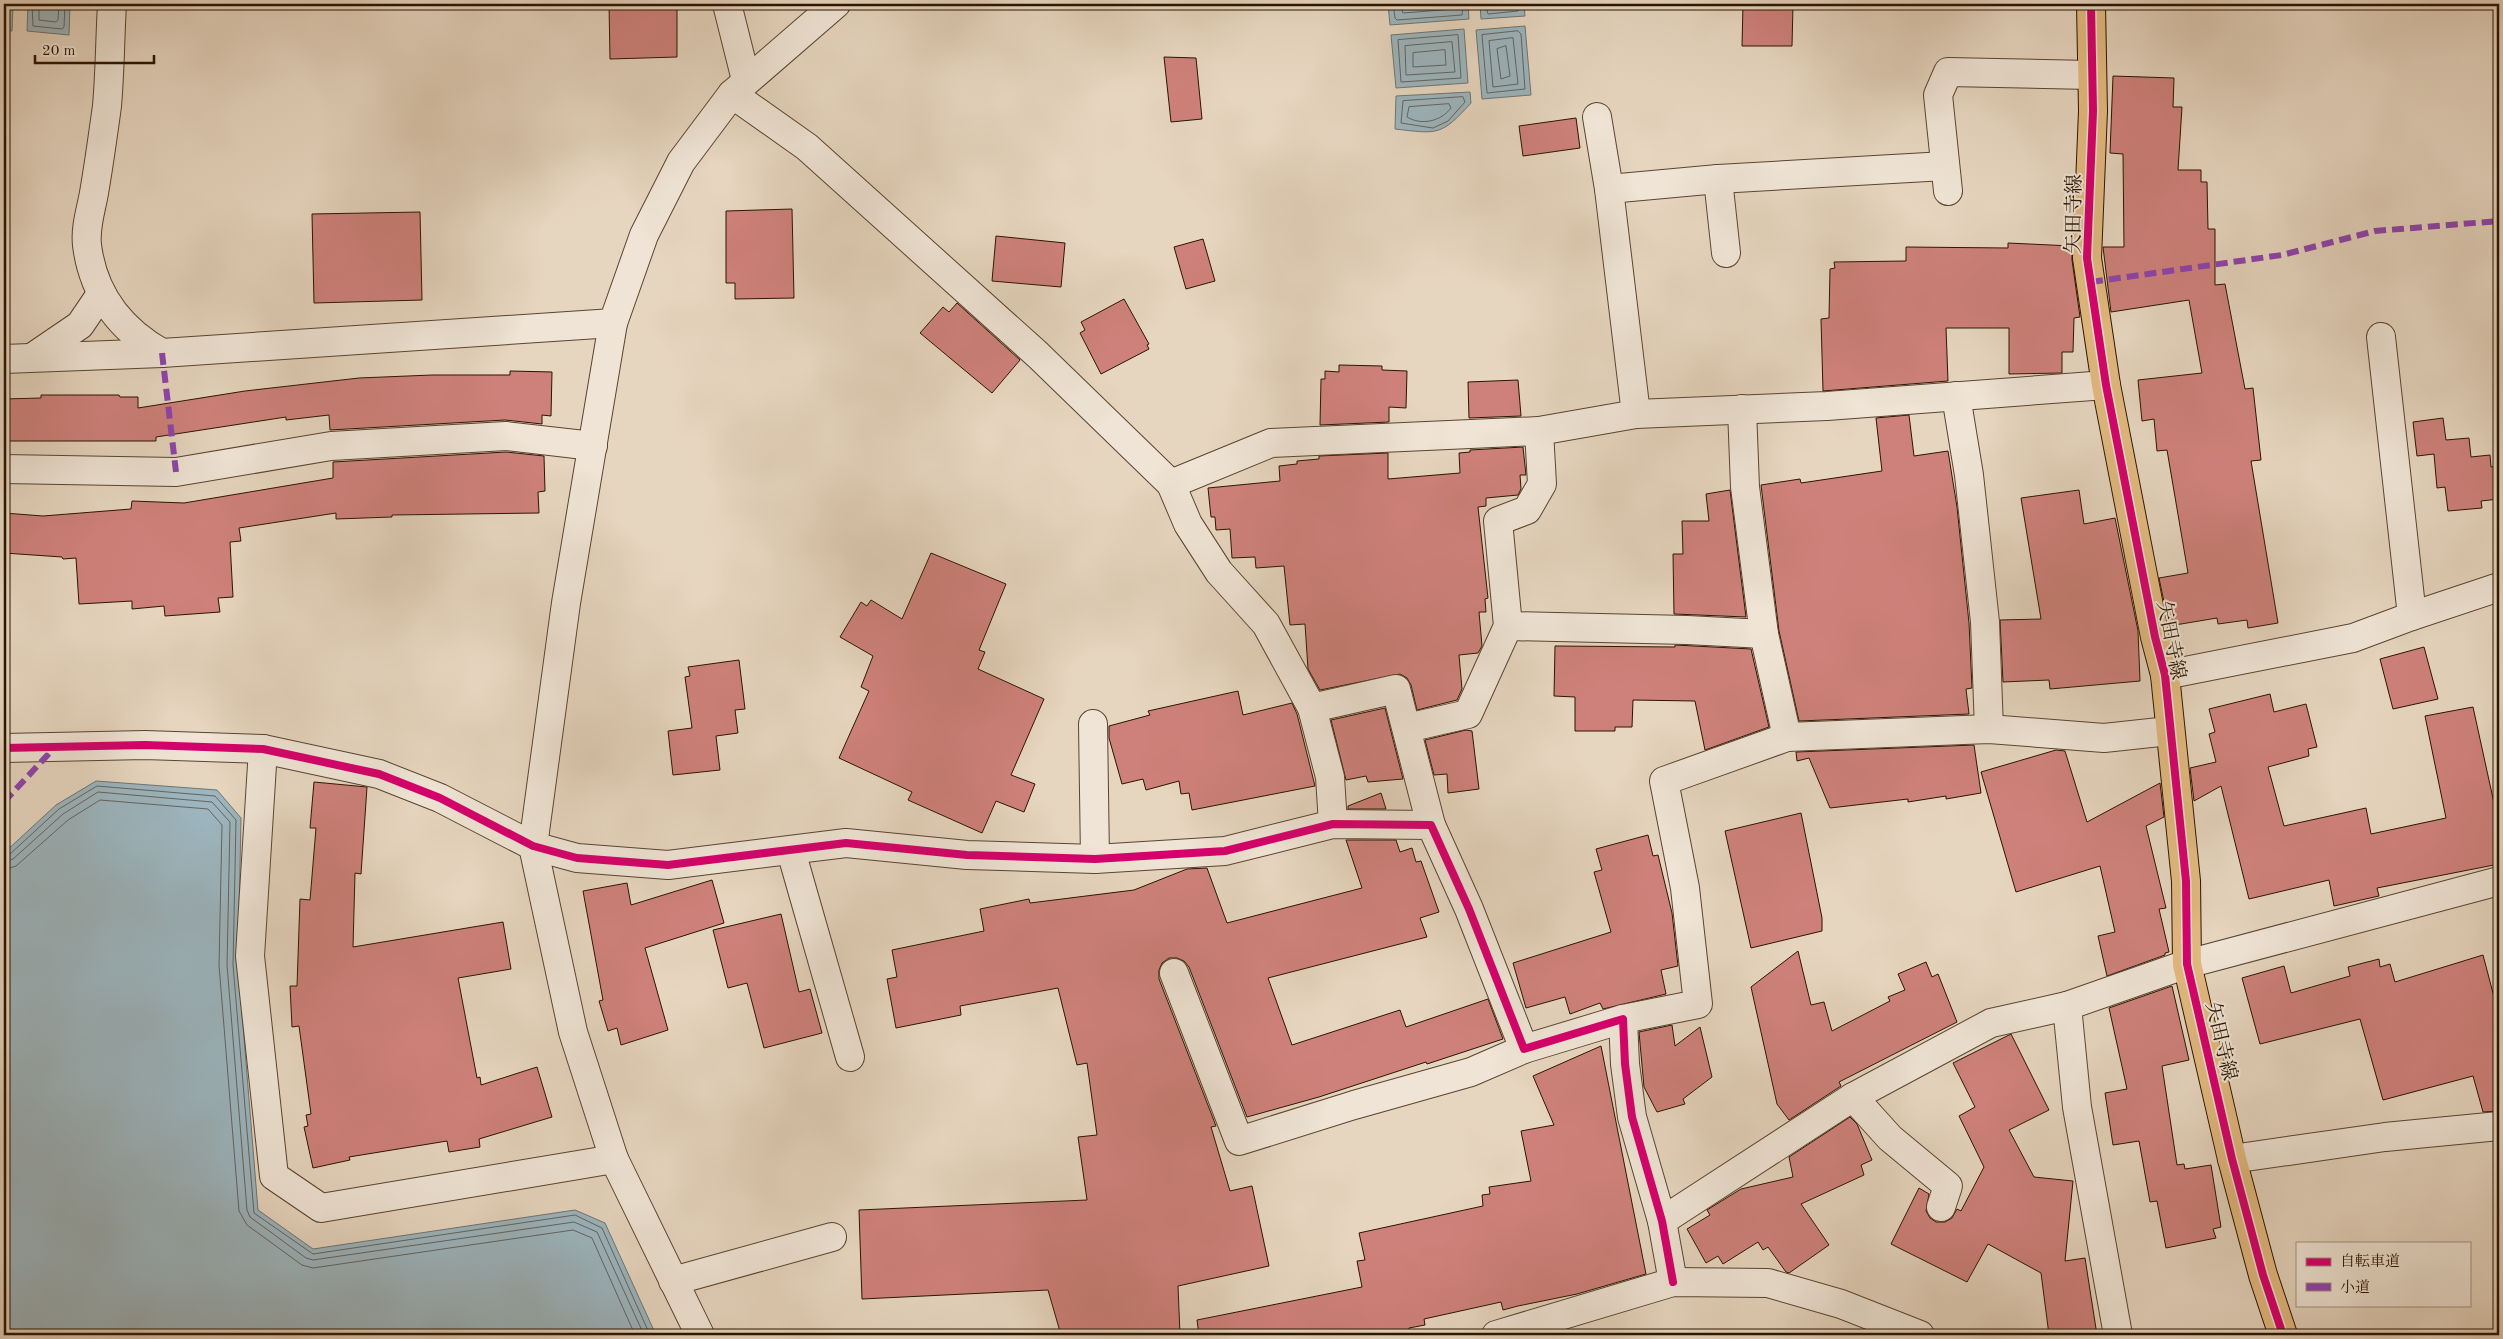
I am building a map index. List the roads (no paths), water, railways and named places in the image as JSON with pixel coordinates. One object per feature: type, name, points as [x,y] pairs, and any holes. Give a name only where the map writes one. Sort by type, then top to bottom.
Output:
[{"type":"main road","name":"矢田寺線","points":[[2091,4],[2093,112],[2087,258],[2106,385],[2155,637],[2165,675],[2169,730],[2186,881],[2188,964],[2232,1159],[2263,1275],[2283,1335]]},
{"type":"street","points":[[112,4],[107,105],[88,218],[87,244],[92,269],[101,294],[127,328],[143,342],[162,353]]},
{"type":"street","points":[[727,4],[739,87],[1038,355],[1171,484],[1188,524],[1219,572],[1266,624],[1312,708],[1330,777],[1333,824]]},
{"type":"street","points":[[700,1335],[614,1159],[573,1032],[533,846],[566,603],[613,323],[644,235],[681,162],[739,87],[836,4]]},
{"type":"street","points":[[1609,189],[1718,179],[1947,178],[1938,95],[1948,72],[2091,75]]},
{"type":"street","points":[[1597,117],[1609,189],[1636,414]]},
{"type":"street","points":[[1718,179],[1726,252]]},
{"type":"street","points":[[33,357],[80,325],[101,294]]},
{"type":"street","points":[[4,359],[162,353],[613,323]]},
{"type":"street","points":[[2381,337],[2412,616]]},
{"type":"street","points":[[1171,484],[1271,443],[1539,431],[1636,414],[1956,396],[2106,385]]},
{"type":"street","points":[[1956,396],[1969,475],[1985,622],[1989,729]]},
{"type":"street","points":[[1742,409],[1745,487],[1764,634],[1787,737]]},
{"type":"street","points":[[1407,728],[1468,714],[1508,626],[1498,521],[1527,510],[1542,484],[1539,431]]},
{"type":"street","points":[[4,469],[176,472],[331,446],[506,436],[592,446]]},
{"type":"street","points":[[2165,675],[2353,638],[2499,587]]},
{"type":"street","points":[[1508,626],[1687,630],[1764,634]]},
{"type":"street","points":[[1312,708],[1396,689],[1430,825],[1469,909],[1524,1049]]},
{"type":"street","points":[[1093,724],[1095,859]]},
{"type":"street","points":[[1174,973],[1239,1141],[1354,1105],[1470,1072],[1524,1049],[1623,1019],[1698,1004],[1685,888],[1664,781],[1787,737],[1989,729],[2104,738],[2169,730]]},
{"type":"street","points":[[4,748],[144,745],[263,749],[379,774],[440,798],[533,846],[577,858],[668,865],[846,843],[967,855],[1095,859],[1224,851],[1333,824],[1430,825]]},
{"type":"street","points":[[263,749],[250,956],[274,1176],[321,1208],[614,1159]]},
{"type":"street","points":[[791,851],[850,1057]]},
{"type":"street","points":[[1662,1221],[1853,1098],[1992,1024],[2067,1006],[2188,964],[2499,881]]},
{"type":"street","points":[[2067,1006],[2077,1107],[2118,1335]]},
{"type":"street","points":[[1623,1019],[1625,1064],[1632,1117],[1662,1221],[1673,1282]]},
{"type":"street","points":[[1853,1098],[1890,1138],[1948,1186],[1941,1207]]},
{"type":"street","points":[[2232,1159],[2385,1137],[2499,1126]]},
{"type":"street","points":[[673,1281],[832,1237]]},
{"type":"street","points":[[1496,1335],[1673,1282],[1768,1283],[1841,1304],[1920,1335]]},
{"type":"water","points":[[4,4],[13,4],[12,31],[4,30]]},
{"type":"water","points":[[28,4],[70,4],[69,35],[27,31]]},
{"type":"water","points":[[1388,4],[1468,4],[1469,19],[1390,25]]},
{"type":"water","points":[[1480,4],[1524,4],[1525,16],[1481,19]]},
{"type":"water","points":[[1525,26],[1531,95],[1482,99],[1476,30]]},
{"type":"water","points":[[1464,29],[1468,83],[1396,88],[1391,35]]},
{"type":"water","points":[[1470,92],[1471,103],[1453,122],[1445,127],[1430,132],[1395,129],[1396,96]]},
{"type":"water","points":[[96,781],[217,790],[241,818],[238,964],[258,1210],[313,1249],[575,1210],[605,1223],[656,1335],[4,1335],[4,853],[56,805]]}]
